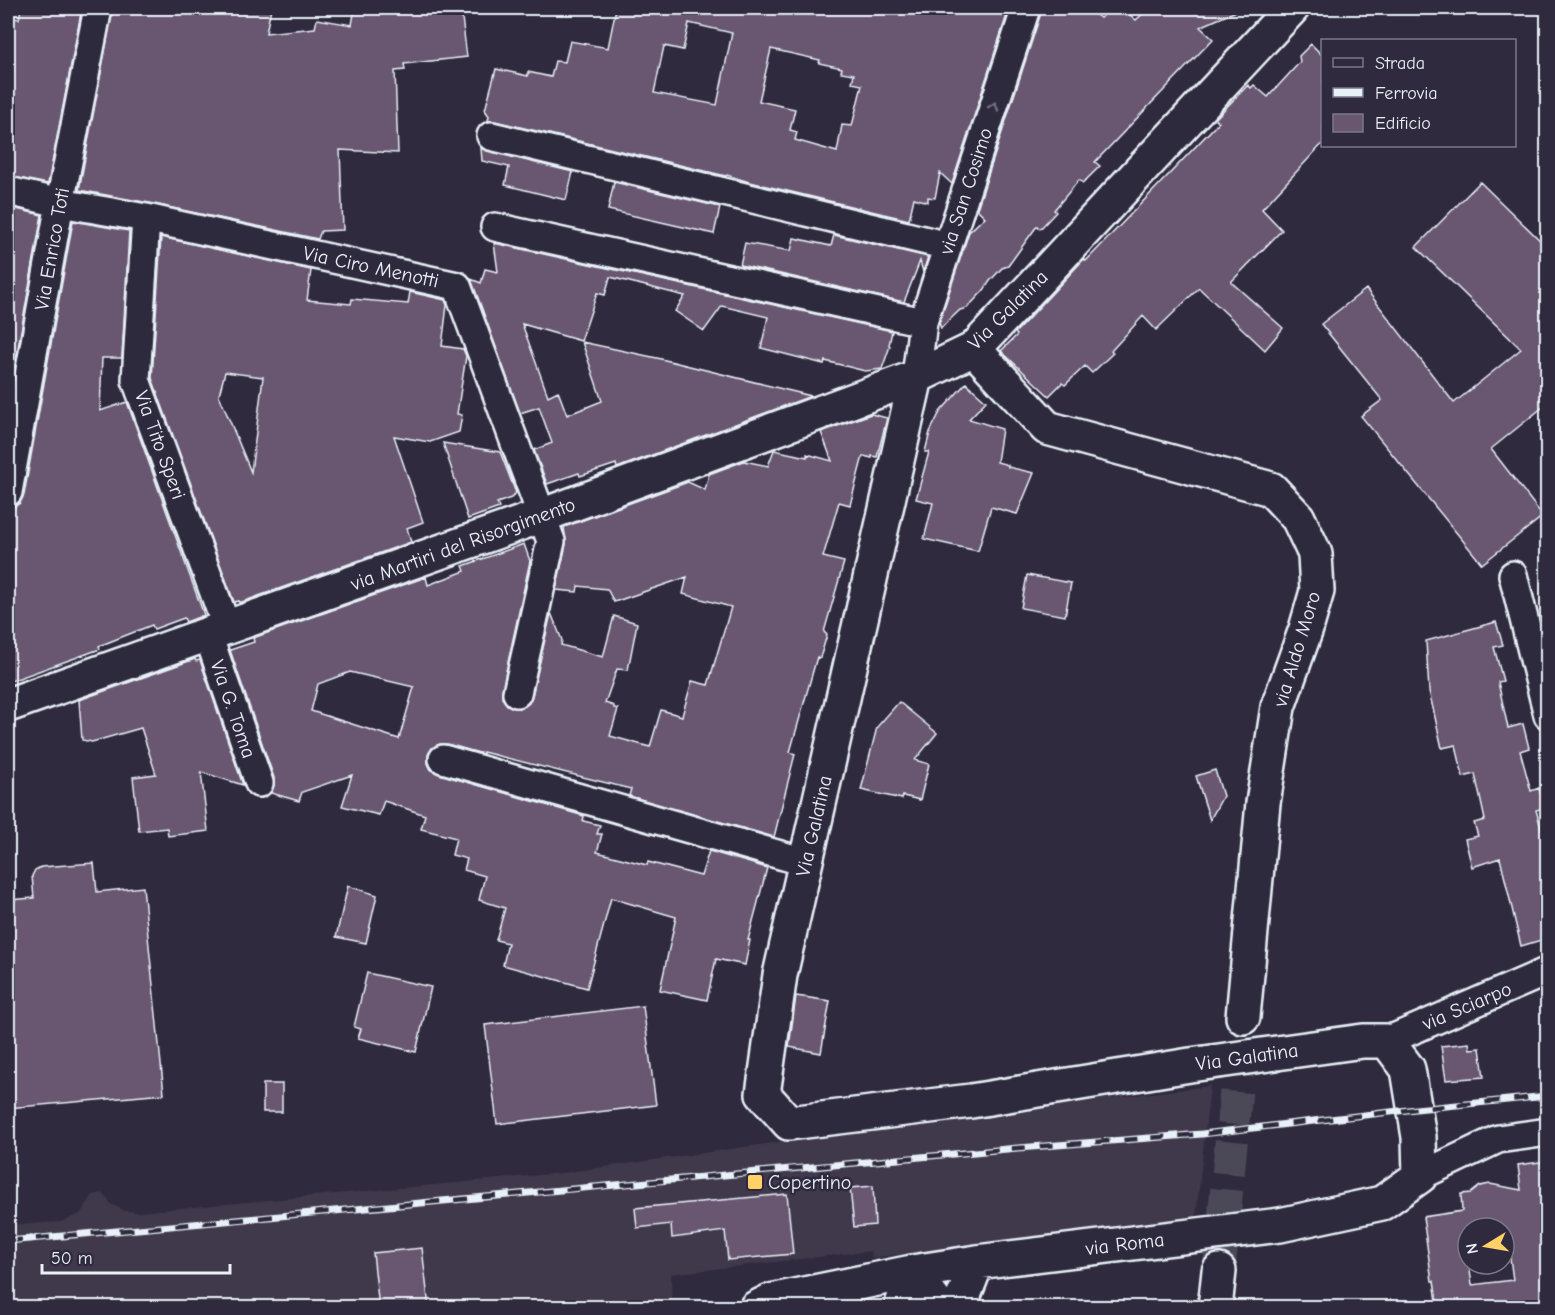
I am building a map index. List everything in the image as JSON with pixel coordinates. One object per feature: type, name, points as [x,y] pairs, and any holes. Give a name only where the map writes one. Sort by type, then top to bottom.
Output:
[{"type":"street","name":"Via Enrico Toti","points":[[8,492],[98,8]]},
{"type":"street","name":"via San Cosimo","points":[[916,377],[923,322],[1026,8]]},
{"type":"street","name":"Via Galatina","points":[[1292,8],[974,349],[916,377],[780,975],[764,1094],[789,1123],[971,1101],[1190,1065],[1363,1041],[1387,1041]]},
{"type":"street","points":[[491,136],[948,246]]},
{"type":"street","name":"Via Ciro Menotti","points":[[8,191],[146,218],[457,286],[551,541],[517,693]]},
{"type":"street","name":"Via Tito Speri","points":[[146,218],[136,380],[217,632]]},
{"type":"street","points":[[495,227],[923,322]]},
{"type":"street","name":"via Aldo Moro","points":[[974,349],[1047,428],[1271,489],[1298,518],[1315,554],[1317,591],[1278,707],[1266,782],[1243,1017]]},
{"type":"street","name":"via Martiri del Risorgimento","points":[[8,705],[541,516],[916,377]]},
{"type":"street","points":[[1513,575],[1548,715]]},
{"type":"street","name":"Via G. Toma","points":[[217,632],[259,783]]},
{"type":"street","points":[[443,759],[806,862]]},
{"type":"street","name":"via Sciarpo","points":[[1387,1041],[1548,971]]},
{"type":"street","points":[[1387,1041],[1408,1069],[1416,1109],[1420,1176],[1498,1139],[1548,1132]]},
{"type":"street","name":"via Roma","points":[[770,1305],[912,1272],[1280,1225],[1382,1203],[1420,1176]]},
{"type":"street","points":[[959,1308],[977,1262]]},
{"type":"street","points":[[1215,1308],[1219,1271]]},
{"type":"street","points":[[901,1308],[912,1272]]},
{"type":"street","points":[[912,1272],[940,1308]]},
{"type":"shaded area","points":[[1210,1086],[1196,1217],[872,1258],[871,1251],[671,1274],[672,1307],[8,1308],[8,1225],[60,1222],[80,1214],[93,1195],[103,1193],[111,1204],[125,1211],[138,1212],[562,1173],[985,1113]]},
{"type":"building","points":[[21,8],[82,8],[48,184],[8,176],[8,17],[19,19]]},
{"type":"building","points":[[113,8],[271,8],[266,33],[315,28],[317,19],[352,25],[355,8],[442,8],[443,13],[461,10],[467,57],[404,64],[405,70],[395,71],[398,153],[340,150],[343,230],[321,231],[318,239],[79,190]]},
{"type":"building","points":[[616,8],[972,8],[1007,15],[952,184],[940,173],[935,198],[928,197],[928,202],[914,198],[909,220],[727,175],[488,121],[489,116],[485,110],[496,69],[528,76],[528,72],[551,77],[555,61],[565,62],[570,41],[608,48]],"holes":[[[689,23],[732,33],[717,105],[654,93],[664,46],[683,50]],[[771,49],[820,60],[819,63],[842,68],[841,72],[854,74],[852,83],[862,85],[852,126],[842,125],[837,152],[795,140],[797,132],[790,130],[795,109],[759,101]]]},
{"type":"building","points":[[1041,8],[1077,8],[1081,11],[1084,8],[1087,11],[1089,9],[1100,18],[1112,8],[1122,8],[1136,20],[1149,8],[1243,8],[1200,27],[1213,39],[1095,162],[1100,166],[1083,183],[1079,180],[1054,210],[1056,212],[1040,229],[1037,226],[1008,266],[1002,268],[967,308],[960,310],[941,328],[939,323],[969,232],[985,217],[977,209]]},
{"type":"building","points":[[1311,44],[1321,54],[1321,145],[1262,209],[1282,230],[1231,282],[1283,328],[1265,350],[1199,288],[1156,330],[1143,316],[1111,351],[1113,353],[1092,373],[1085,366],[1049,396],[1001,351],[1084,259],[1086,261],[1219,122],[1215,119],[1248,85],[1251,88],[1254,85],[1268,97],[1300,62],[1299,56]]},
{"type":"building","points":[[481,148],[573,172],[566,200],[505,185],[509,167],[482,161]]},
{"type":"building","points":[[614,182],[720,207],[714,234],[608,210]]},
{"type":"building","points":[[1480,182],[1548,248],[1548,403],[1491,449],[1543,516],[1482,564],[1361,416],[1382,400],[1321,324],[1366,289],[1454,403],[1521,349],[1416,247]]},
{"type":"building","points":[[8,207],[42,215],[10,392],[8,391]]},
{"type":"building","points":[[73,221],[129,231],[122,358],[102,358],[100,411],[127,402],[204,615],[186,622],[184,618],[154,629],[152,625],[99,646],[100,649],[8,682],[8,507],[14,507],[20,503],[24,495]]},
{"type":"building","points":[[834,235],[928,257],[923,272],[920,261],[904,302],[740,265],[745,243],[791,251],[794,238],[831,246]]},
{"type":"building","points":[[161,237],[311,270],[307,300],[351,304],[352,299],[408,304],[410,292],[445,300],[447,305],[442,346],[463,349],[466,356],[457,414],[462,415],[459,432],[430,442],[394,436],[423,522],[407,528],[411,542],[239,603],[239,601],[234,602],[152,378]],"holes":[[[225,372],[263,377],[251,472],[219,395]]]},
{"type":"building","points":[[494,243],[892,331],[890,346],[882,369],[865,371],[825,361],[824,364],[761,348],[768,317],[722,306],[704,331],[675,311],[685,296],[610,277],[605,295],[597,293],[581,341],[522,324],[548,396],[558,391],[567,415],[602,401],[582,342],[811,396],[617,468],[616,464],[547,484],[534,450],[552,443],[539,407],[520,413],[471,279],[481,283],[485,269],[498,272]]},
{"type":"building","points":[[966,383],[986,401],[969,419],[1002,429],[997,462],[1034,473],[1017,514],[991,507],[978,551],[924,539],[933,503],[916,499],[929,452],[925,452],[930,432],[940,412]]},
{"type":"building","points":[[871,414],[887,418],[877,457],[863,456],[850,505],[839,502],[823,557],[844,562],[824,632],[827,635],[820,658],[817,657],[790,752],[795,754],[774,837],[629,796],[631,789],[483,752],[483,754],[440,744],[432,748],[428,755],[431,770],[439,774],[584,816],[583,821],[600,825],[597,834],[602,834],[597,852],[701,876],[709,851],[767,868],[748,940],[750,940],[745,965],[716,959],[707,1000],[660,990],[676,917],[611,898],[587,988],[503,965],[508,943],[496,940],[505,908],[479,900],[485,876],[464,870],[467,859],[452,855],[456,838],[421,829],[425,815],[384,801],[379,815],[342,806],[352,775],[302,792],[299,801],[271,793],[274,778],[230,650],[254,642],[253,638],[426,577],[428,585],[465,571],[463,566],[524,544],[530,561],[502,698],[507,705],[514,708],[522,708],[529,703],[551,613],[562,640],[561,645],[603,657],[614,616],[637,623],[628,670],[617,669],[605,703],[618,709],[610,736],[650,747],[661,710],[682,716],[692,681],[708,685],[731,607],[683,594],[687,577],[614,602],[607,589],[578,586],[577,592],[556,590],[566,544],[564,527],[688,482],[705,490],[709,474],[744,461],[768,466],[774,450],[807,457],[807,454],[832,461],[821,432]],"holes":[[[350,672],[414,687],[399,739],[311,711],[318,684]]]},
{"type":"building","points":[[443,443],[500,452],[516,493],[511,498],[497,503],[499,508],[468,519]]},
{"type":"building","points":[[1027,575],[1071,583],[1065,616],[1021,608]]},
{"type":"building","points":[[1496,622],[1503,645],[1494,647],[1503,681],[1498,682],[1508,728],[1523,724],[1529,748],[1520,751],[1531,791],[1539,788],[1544,808],[1536,810],[1548,853],[1548,938],[1521,946],[1500,858],[1472,867],[1465,839],[1478,836],[1474,823],[1485,820],[1475,774],[1463,777],[1456,745],[1442,748],[1429,691],[1426,641]]},
{"type":"building","points":[[195,659],[200,660],[243,785],[201,772],[208,831],[168,836],[167,828],[139,831],[133,777],[156,774],[141,728],[92,742],[82,740],[79,700]]},
{"type":"building","points":[[899,702],[937,733],[915,760],[929,764],[920,800],[903,796],[902,799],[861,790],[877,727]]},
{"type":"building","points":[[1215,770],[1223,796],[1210,820],[1196,776]]},
{"type":"building","points":[[94,863],[97,892],[143,887],[164,1094],[8,1108],[8,900],[34,898],[32,876],[35,870],[41,867]]},
{"type":"building","points":[[348,886],[377,895],[366,943],[336,937]]},
{"type":"building","points":[[367,973],[431,987],[416,1052],[358,1038],[361,1029],[354,1027]]},
{"type":"building","points":[[796,996],[830,1001],[821,1053],[789,1047]]},
{"type":"building","points":[[643,1006],[656,1105],[497,1124],[485,1025]]},
{"type":"building","points":[[1469,1043],[1470,1049],[1480,1048],[1484,1077],[1446,1080],[1441,1046]]},
{"type":"building","points":[[263,1084],[282,1084],[282,1112],[263,1112]]},
{"type":"building","points":[[1548,1161],[1548,1308],[1438,1308],[1423,1217],[1462,1211],[1461,1194],[1471,1193],[1480,1186],[1490,1184],[1521,1190],[1518,1165]]},
{"type":"building","points":[[873,1186],[875,1225],[854,1227],[850,1188]]},
{"type":"building","points":[[787,1194],[793,1254],[728,1260],[725,1231],[672,1238],[671,1224],[637,1228],[635,1208]]},
{"type":"building","points":[[422,1248],[429,1308],[379,1308],[373,1253]]},
{"type":"tunnel","points":[[1219,1271],[1243,1017]]},
{"type":"railway","points":[[8,1241],[1018,1148],[1202,1134],[1548,1096]]},
{"type":"place","name":"Copertino","points":[[755,1182]]}]
